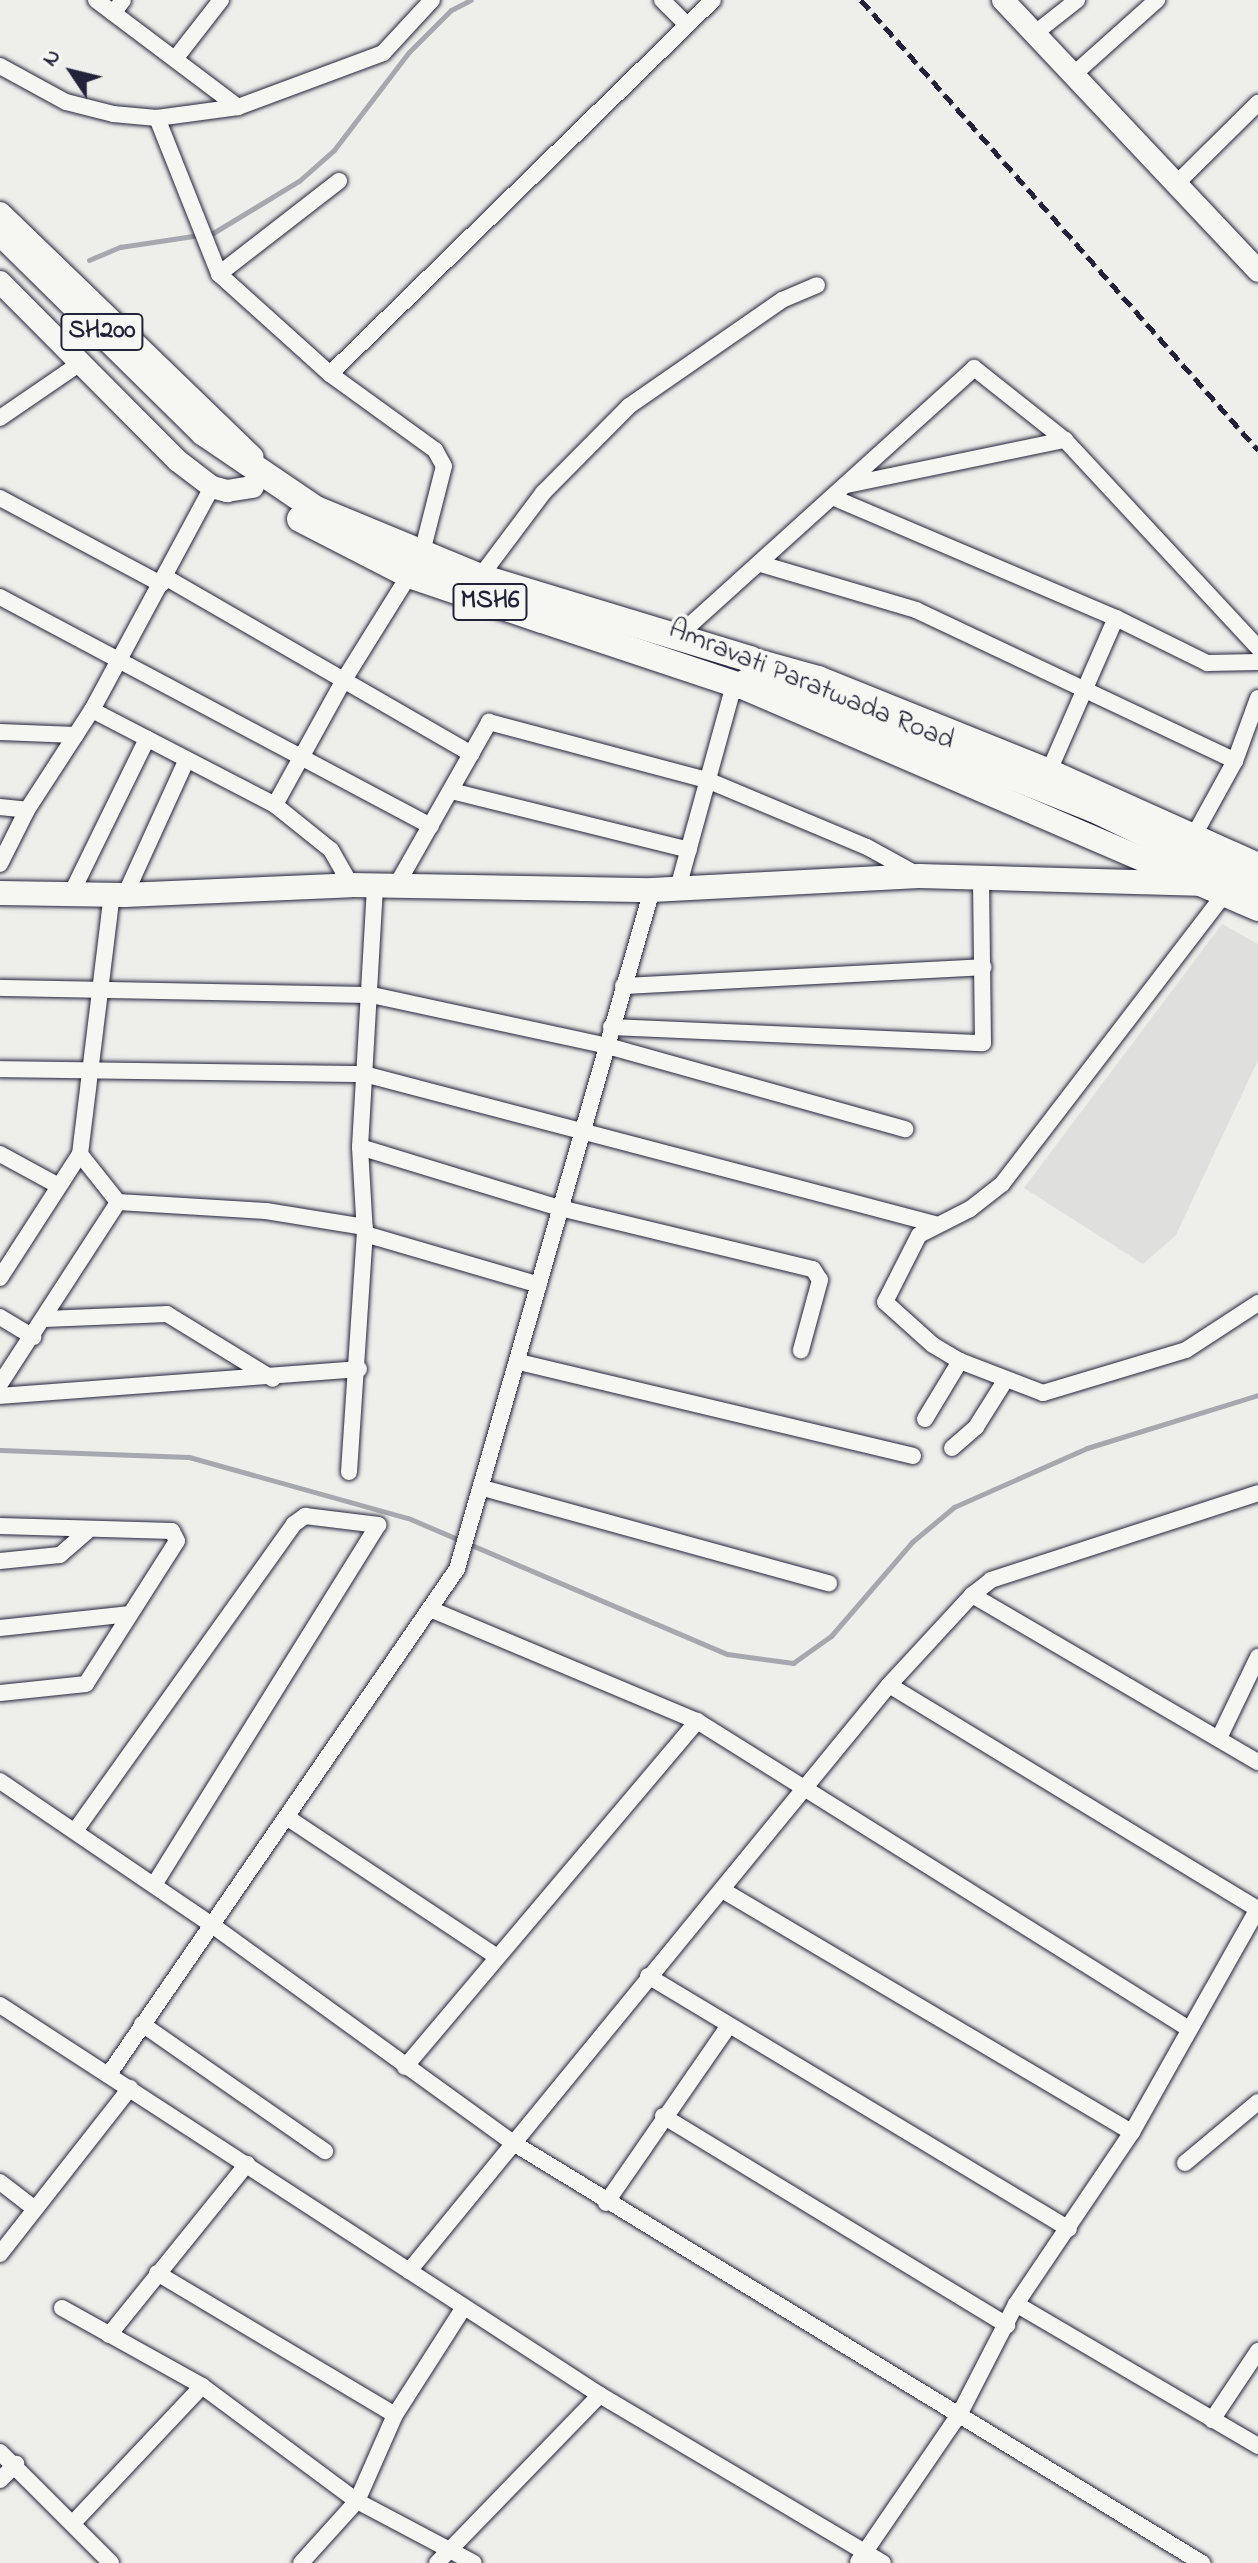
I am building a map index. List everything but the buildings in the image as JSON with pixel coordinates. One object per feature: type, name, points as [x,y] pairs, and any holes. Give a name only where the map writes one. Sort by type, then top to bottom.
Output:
[{"type":"main road","name":"SH200","points":[[13,234],[199,438]]},
{"type":"main road","name":"MSH6","points":[[0,256],[199,438],[258,481]]},
{"type":"main road","name":"Amravati Paratwada Road","points":[[258,481],[316,509],[415,566],[800,693],[1091,808],[1258,888]]},
{"type":"main road","name":"Amravati Paratwada Road","points":[[415,566],[480,577],[679,635],[746,676],[1258,909]]},
{"type":"main road","name":"MSH6","points":[[746,676],[818,678],[1049,771],[1258,865]]},
{"type":"main road","points":[[0,893],[119,894],[374,885],[652,890],[919,876],[1217,888]]},
{"type":"street","points":[[96,0],[118,6],[175,59],[238,107]]},
{"type":"street","points":[[175,59],[221,0]]},
{"type":"street","points":[[0,66],[66,102],[157,118],[238,107],[383,53],[432,0]]},
{"type":"street","points":[[662,0],[686,24]]},
{"type":"street","points":[[330,374],[713,0]]},
{"type":"street","points":[[1034,34],[1077,0]]},
{"type":"street","points":[[1073,75],[1157,0]]},
{"type":"street","points":[[1013,3],[1034,34],[1258,271]]},
{"type":"street","points":[[1175,185],[1258,103]]},
{"type":"street","points":[[157,118],[200,221],[217,272],[330,374],[440,458],[444,466],[415,566],[345,678],[275,805]]},
{"type":"street","points":[[217,272],[339,181]]},
{"type":"street","points":[[0,213],[13,234],[85,296],[244,447],[258,481],[227,491],[212,487],[79,364],[0,282]]},
{"type":"street","points":[[480,577],[543,493],[629,406],[782,300],[817,285]]},
{"type":"street","points":[[0,418],[79,364]]},
{"type":"street","points":[[679,635],[974,368],[1065,440],[1258,648]]},
{"type":"street","points":[[845,485],[1065,440]]},
{"type":"street","points":[[0,864],[27,810],[92,710],[212,487]]},
{"type":"street","points":[[832,497],[1116,618],[1207,663],[1258,662]]},
{"type":"street","points":[[0,498],[163,580],[345,678],[471,754]]},
{"type":"street","points":[[761,564],[916,610],[1235,761]]},
{"type":"street","points":[[0,597],[301,760],[431,826]]},
{"type":"street","points":[[1049,771],[1116,618]]},
{"type":"street","points":[[678,888],[707,780],[746,676]]},
{"type":"street","points":[[1193,837],[1235,761],[1258,698]]},
{"type":"street","points":[[92,710],[275,805],[374,885]]},
{"type":"street","points":[[349,1472],[359,1369],[365,1230],[360,1147],[372,995],[374,885],[431,826],[489,722],[707,780],[867,847],[919,876]]},
{"type":"street","points":[[0,732],[76,735]]},
{"type":"street","points":[[71,894],[147,739]]},
{"type":"street","points":[[0,1278],[80,1154],[94,1072],[101,990],[119,894],[187,759]]},
{"type":"street","points":[[451,791],[689,850]]},
{"type":"street","points":[[0,807],[27,810]]},
{"type":"street","points":[[611,1027],[981,1044],[981,878]]},
{"type":"street","points":[[1217,888],[1002,1184],[970,1209],[935,1224],[919,1235],[885,1302],[933,1345],[960,1361],[1005,1381],[1043,1393],[1200,1344],[1258,1303]]},
{"type":"street","points":[[109,2074],[457,1569],[519,1362],[604,1045],[652,890]]},
{"type":"street","points":[[623,986],[983,967]]},
{"type":"street","points":[[0,988],[372,995],[604,1045],[905,1129]]},
{"type":"street","points":[[0,1069],[364,1074],[582,1128],[935,1224]]},
{"type":"street","points":[[360,1147],[560,1208],[813,1269],[820,1280],[801,1350]]},
{"type":"street","points":[[0,1154],[59,1186]]},
{"type":"street","points":[[80,1154],[118,1202],[291,1213],[365,1230],[539,1285]]},
{"type":"street","points":[[0,1384],[118,1202]]},
{"type":"street","points":[[45,1319],[167,1314],[273,1379]]},
{"type":"street","points":[[0,1317],[33,1337]]},
{"type":"street","points":[[925,1419],[960,1361]]},
{"type":"street","points":[[519,1362],[913,1456]]},
{"type":"street","points":[[0,1396],[273,1379],[359,1369]]},
{"type":"street","points":[[952,1448],[976,1427],[1005,1381]]},
{"type":"street","points":[[483,1488],[829,1583]]},
{"type":"street","points":[[409,2271],[510,2141],[648,1976],[724,1891],[889,1685],[972,1595],[991,1580],[1258,1493]]},
{"type":"street","points":[[75,1831],[294,1524],[305,1516],[378,1525],[154,1885]]},
{"type":"street","points":[[0,1526],[177,1535],[86,1684],[0,1693]]},
{"type":"street","points":[[0,1561],[60,1555],[86,1532]]},
{"type":"street","points":[[972,1595],[1258,1762]]},
{"type":"street","points":[[430,1609],[697,1721],[804,1792],[1189,2029]]},
{"type":"street","points":[[0,1628],[130,1614]]},
{"type":"street","points":[[1219,1738],[1258,1657]]},
{"type":"street","points":[[860,2558],[960,2413],[1016,2304],[1132,2132],[1258,1909],[889,1685]]},
{"type":"street","points":[[405,2067],[697,1721]]},
{"type":"street","points":[[0,1781],[212,1925],[510,2141],[606,2203],[960,2413],[1202,2563]]},
{"type":"street","points":[[288,1818],[497,1957]]},
{"type":"street","points":[[724,1891],[1132,2132]]},
{"type":"street","points":[[648,1976],[727,2028],[1069,2229]]},
{"type":"street","points":[[0,2005],[600,2395],[860,2558],[883,2563]]},
{"type":"street","points":[[142,2024],[325,2151]]},
{"type":"street","points":[[606,2203],[663,2116],[727,2028]]},
{"type":"street","points":[[0,2254],[130,2088]]},
{"type":"street","points":[[1185,2163],[1258,2102]]},
{"type":"street","points":[[663,2116],[1007,2325]]},
{"type":"street","points":[[109,2335],[247,2164]]},
{"type":"street","points":[[0,2182],[35,2209]]},
{"type":"street","points":[[157,2273],[395,2415]]},
{"type":"street","points":[[1016,2304],[1258,2446]]},
{"type":"street","points":[[301,2563],[357,2501],[395,2415],[464,2307]]},
{"type":"street","points":[[62,2308],[202,2386],[357,2501],[474,2563]]},
{"type":"street","points":[[1212,2420],[1258,2351]]},
{"type":"street","points":[[74,2522],[202,2386]]},
{"type":"street","points":[[437,2563],[600,2395]]},
{"type":"street","points":[[0,2452],[74,2522],[111,2563]]},
{"type":"street","points":[[0,2480],[16,2464]]},
{"type":"shaded area","points":[[1222,924],[1258,944],[1258,1060],[1176,1235],[1143,1264],[1024,1188]]},
{"type":"waterway","points":[[89,260],[120,247],[213,233],[299,181],[334,150],[409,52],[451,10],[471,0]]},
{"type":"waterway","points":[[0,1450],[189,1457],[408,1518],[727,1654],[793,1663],[831,1636],[912,1542],[954,1507],[1087,1448],[1258,1395]]},
{"type":"railway","points":[[861,0],[1258,450]]}]
